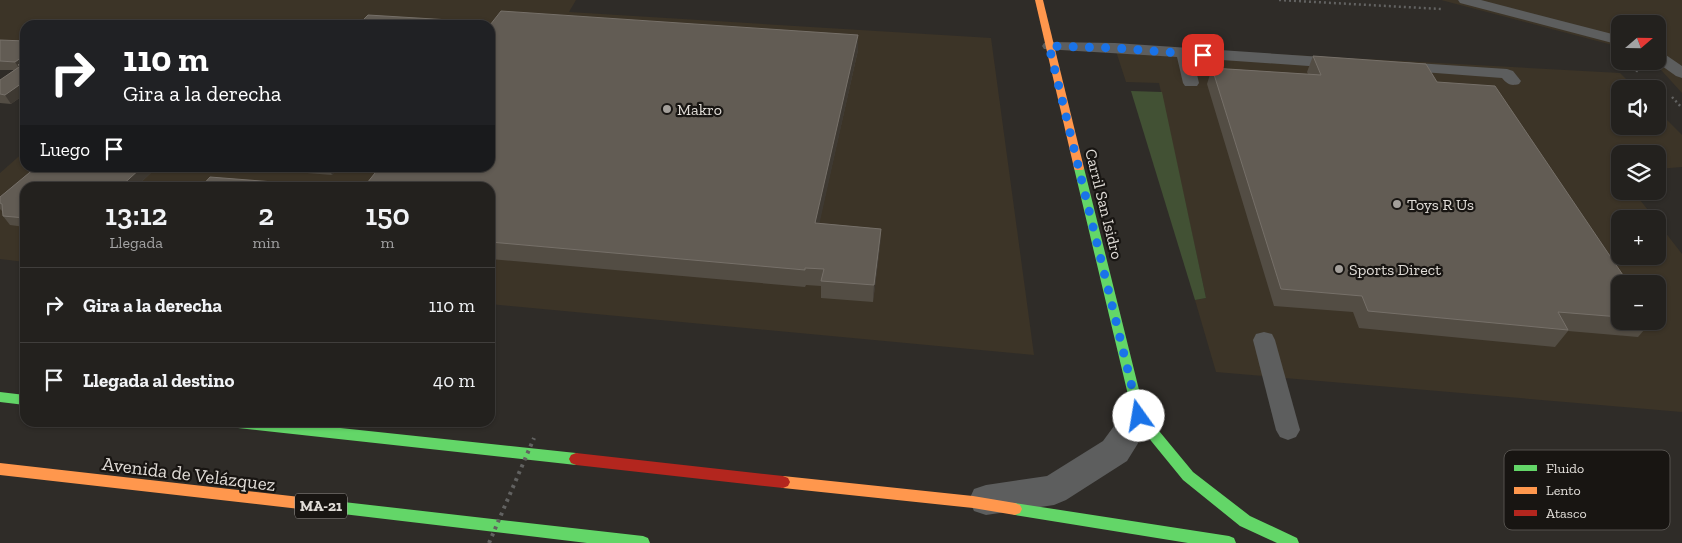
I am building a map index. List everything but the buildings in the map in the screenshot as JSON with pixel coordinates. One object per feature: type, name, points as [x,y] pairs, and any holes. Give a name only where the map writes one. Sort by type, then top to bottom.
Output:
[{"type":"main road","name":"Carril San Isidro","points":[[1039,0],[1139,416]]},
{"type":"main road","points":[[0,397],[20,399]]},
{"type":"main road","points":[[1139,416],[1188,476],[1245,521],[1292,543]]},
{"type":"main road","points":[[276,427],[973,502],[1229,543]]},
{"type":"main road","name":"Avenida de Velázquez","points":[[0,469],[643,543]]},
{"type":"street","points":[[973,502],[1054,490],[1115,451],[1139,416]]},
{"type":"lane","points":[[1465,0],[1611,39]]},
{"type":"lane","points":[[1049,46],[1116,48],[1350,64]]},
{"type":"lane","points":[[1184,54],[1191,83]]},
{"type":"lane","points":[[1666,62],[1682,73]]},
{"type":"lane","points":[[1389,67],[1507,74],[1513,81]]},
{"type":"lane","points":[[1264,340],[1288,430]]},
{"type":"path","points":[[489,543],[534,438]]},
{"type":"shaded area","points":[[0,0],[576,0],[569,12],[991,38],[1034,355],[495,304],[495,182],[20,182],[20,261],[0,259],[0,173],[20,155],[20,172],[495,172],[495,20],[20,20],[20,41],[0,40]]},
{"type":"shaded area","points":[[1441,0],[1682,0],[1682,93],[1661,70],[1666,70],[1666,15],[1611,15],[1611,45]]},
{"type":"shaded area","points":[[1114,45],[1620,73],[1627,80],[1611,80],[1611,135],[1666,135],[1666,119],[1682,135],[1682,167],[1666,168],[1666,145],[1611,145],[1611,200],[1640,200],[1648,210],[1611,210],[1611,265],[1666,265],[1666,233],[1682,254],[1682,412],[1216,372],[1195,300],[1206,298],[1159,83],[1126,82]]},
{"type":"green space","points":[[1131,91],[1162,92],[1206,298],[1195,300]]},
{"type":"traffic: fast","points":[[1079,168],[1139,416],[1188,476],[1245,521],[1292,543]]},
{"type":"traffic: fast","points":[[0,397],[20,399]]},
{"type":"traffic: fast","points":[[276,427],[576,459]]},
{"type":"traffic: fast","points":[[326,506],[643,543]]},
{"type":"traffic: fast","points":[[1015,509],[1229,543]]},
{"type":"traffic: slow","points":[[1039,0],[1079,168]]},
{"type":"traffic: slow","points":[[0,469],[326,506]]},
{"type":"traffic: slow","points":[[783,482],[973,502],[1015,509]]},
{"type":"traffic: jam","points":[[576,459],[783,482]]},
{"type":"place","name":"Makro","points":[[667,109]]},
{"type":"place","name":"Toys R Us","points":[[1397,204]]},
{"type":"place","name":"Sports Direct","points":[[1339,269]]},
{"type":"route","points":[[1139,416],[1049,46],[1116,48],[1203,55]]}]
